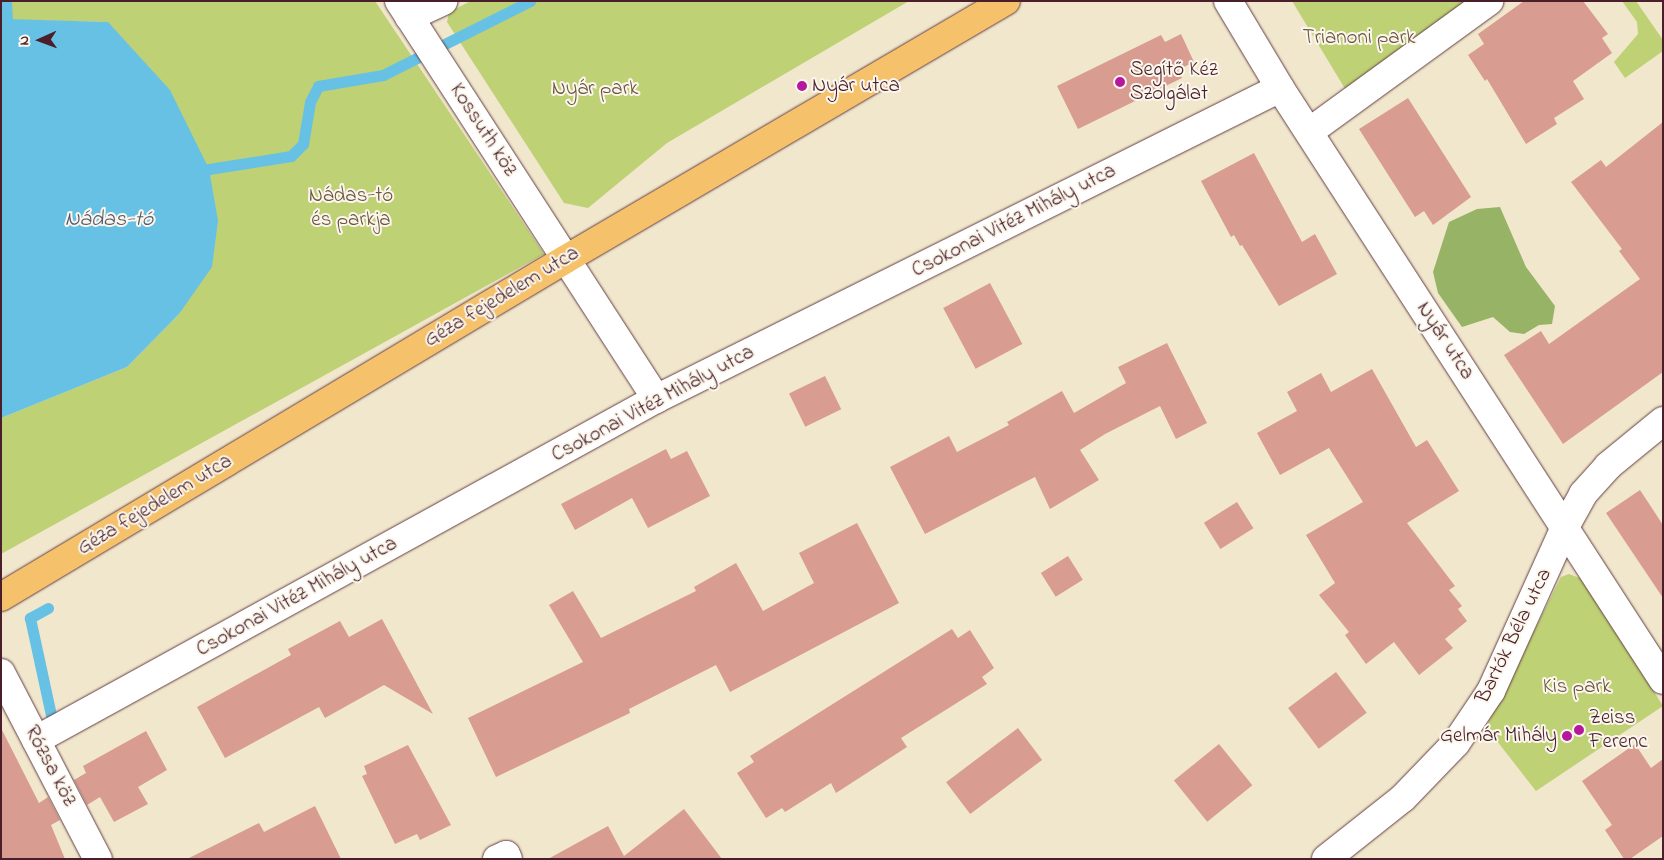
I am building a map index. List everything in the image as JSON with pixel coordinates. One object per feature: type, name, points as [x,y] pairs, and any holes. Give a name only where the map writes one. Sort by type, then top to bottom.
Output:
[{"type":"main road","name":"Géza fejedelem utca","points":[[1,597],[566,259],[1006,1]]},
{"type":"street","points":[[409,15],[443,1]]},
{"type":"street","name":"Nyár utca","points":[[1228,1],[1280,88],[1663,680]]},
{"type":"street","points":[[1309,132],[1489,1]]},
{"type":"street","name":"Kossuth köz","points":[[409,15],[656,399]]},
{"type":"street","name":"Csokonai Vitéz Mihály utca","points":[[36,740],[656,399],[1280,88]]},
{"type":"street","name":"Bartók Béla utca","points":[[1326,859],[1403,798],[1456,743],[1490,691],[1565,527],[1583,494],[1608,466],[1663,421]]},
{"type":"street","name":"Rózsa köz","points":[[1,673],[98,859]]},
{"type":"green space","name":"Nádas-tó és parkja","points":[[1,1],[375,1],[544,254],[1,554],[1,418],[127,367],[179,314],[108,22],[1,20]]},
{"type":"green space","name":"Nyár park","points":[[471,1],[909,1],[667,143],[588,208],[564,203],[447,22],[449,12]]},
{"type":"green space","name":"Trianoni park","points":[[1292,1],[1469,1],[1347,92]]},
{"type":"green space","points":[[1622,1],[1636,1],[1663,40],[1663,51],[1625,78],[1614,62],[1638,34],[1637,22]]},
{"type":"green space","points":[[1500,207],[1526,267],[1555,306],[1552,324],[1539,325],[1524,334],[1510,332],[1493,317],[1462,327],[1438,293],[1433,272],[1449,222],[1477,209]]},
{"type":"green space","name":"Kis park","points":[[1569,574],[1585,580],[1663,706],[1536,791],[1486,727],[1561,577]]},
{"type":"water","name":"Nádas-tó","points":[[1,20],[108,22],[170,90],[209,169],[218,221],[212,267],[179,314],[127,367],[1,418]]},
{"type":"building","points":[[1524,1],[1583,1],[1608,34],[1602,38],[1612,53],[1573,81],[1584,99],[1554,118],[1557,124],[1526,144],[1487,79],[1485,81],[1468,55],[1484,44],[1478,34]]},
{"type":"building","name":"Segítő Kéz Szolgálat","points":[[1181,34],[1194,62],[1178,70],[1182,78],[1078,129],[1057,86],[1161,35],[1165,42]]},
{"type":"building","points":[[1408,98],[1471,197],[1433,225],[1424,211],[1415,217],[1359,129]]},
{"type":"building","points":[[1663,122],[1663,372],[1563,444],[1504,355],[1541,331],[1549,344],[1640,279],[1619,251],[1622,249],[1571,182],[1601,160],[1606,167]]},
{"type":"building","points":[[1254,153],[1302,242],[1315,234],[1337,274],[1279,306],[1242,245],[1240,246],[1234,235],[1231,237],[1201,181]]},
{"type":"building","points":[[990,283],[1022,344],[976,369],[943,308]]},
{"type":"building","points":[[1167,343],[1207,423],[1176,439],[1160,406],[1105,434],[1080,450],[1099,480],[1050,509],[1035,477],[925,534],[890,467],[949,436],[957,452],[1009,425],[1007,422],[1062,391],[1074,413],[1126,383],[1118,367]]},
{"type":"building","points":[[1372,369],[1416,447],[1427,440],[1459,491],[1407,523],[1455,586],[1449,590],[1462,606],[1458,609],[1467,621],[1445,639],[1453,648],[1419,675],[1394,642],[1366,664],[1345,635],[1349,632],[1319,595],[1335,583],[1306,535],[1363,502],[1329,448],[1280,475],[1257,433],[1297,411],[1287,392],[1321,373],[1331,392]]},
{"type":"building","points":[[825,376],[841,409],[805,427],[789,394]]},
{"type":"building","points":[[666,449],[671,459],[687,451],[710,496],[648,528],[632,498],[575,530],[561,504]]},
{"type":"building","points":[[1640,490],[1663,525],[1663,598],[1606,513]]},
{"type":"building","points":[[1237,502],[1253,528],[1220,549],[1204,523]]},
{"type":"building","points":[[857,523],[899,603],[730,692],[716,665],[629,709],[630,713],[496,777],[468,718],[583,662],[549,605],[573,591],[601,638],[696,591],[694,587],[736,563],[763,611],[814,583],[799,553]]},
{"type":"building","points":[[1068,556],[1083,580],[1056,597],[1041,573]]},
{"type":"building","points":[[382,619],[433,714],[384,685],[325,718],[319,707],[225,758],[197,707],[291,655],[288,649],[340,621],[349,637]]},
{"type":"building","points":[[952,629],[958,638],[970,630],[994,668],[982,677],[987,684],[901,738],[907,747],[836,793],[831,783],[785,812],[782,808],[766,818],[737,773],[754,762],[750,756]]},
{"type":"building","points":[[1336,672],[1367,713],[1319,749],[1288,708]]},
{"type":"building","points":[[1,728],[39,803],[48,797],[60,820],[51,825],[65,859],[1,859]]},
{"type":"building","points":[[1018,728],[1042,760],[970,814],[946,782]]},
{"type":"building","points":[[146,731],[167,770],[138,787],[148,804],[114,822],[100,797],[87,805],[74,780],[86,773],[83,766]]},
{"type":"building","points":[[1219,744],[1252,785],[1207,822],[1174,781]]},
{"type":"building","points":[[1635,744],[1651,768],[1663,759],[1663,836],[1630,859],[1624,859],[1605,830],[1612,825],[1582,781]]},
{"type":"building","points":[[408,745],[451,825],[420,840],[417,834],[395,844],[362,776],[367,774],[364,766]]},
{"type":"building","points":[[315,806],[341,859],[187,859],[259,823],[264,832]]},
{"type":"building","points":[[684,809],[722,859],[548,859],[608,826],[624,856]]},
{"type":"waterway","points":[[6,1],[7,19]]},
{"type":"waterway","points":[[196,175],[209,169],[291,156],[303,144],[310,102],[318,86],[383,75],[530,1]]},
{"type":"waterway","points":[[48,608],[30,618],[51,715]]},
{"type":"place","name":"Segítő Kéz Szolgálat","points":[[1120,82]]},
{"type":"place","name":"Nyár utca","points":[[802,86]]},
{"type":"place","name":"Zeiss Ferenc","points":[[1579,730]]},
{"type":"place","name":"Gelmár Mihály","points":[[1567,736]]}]
